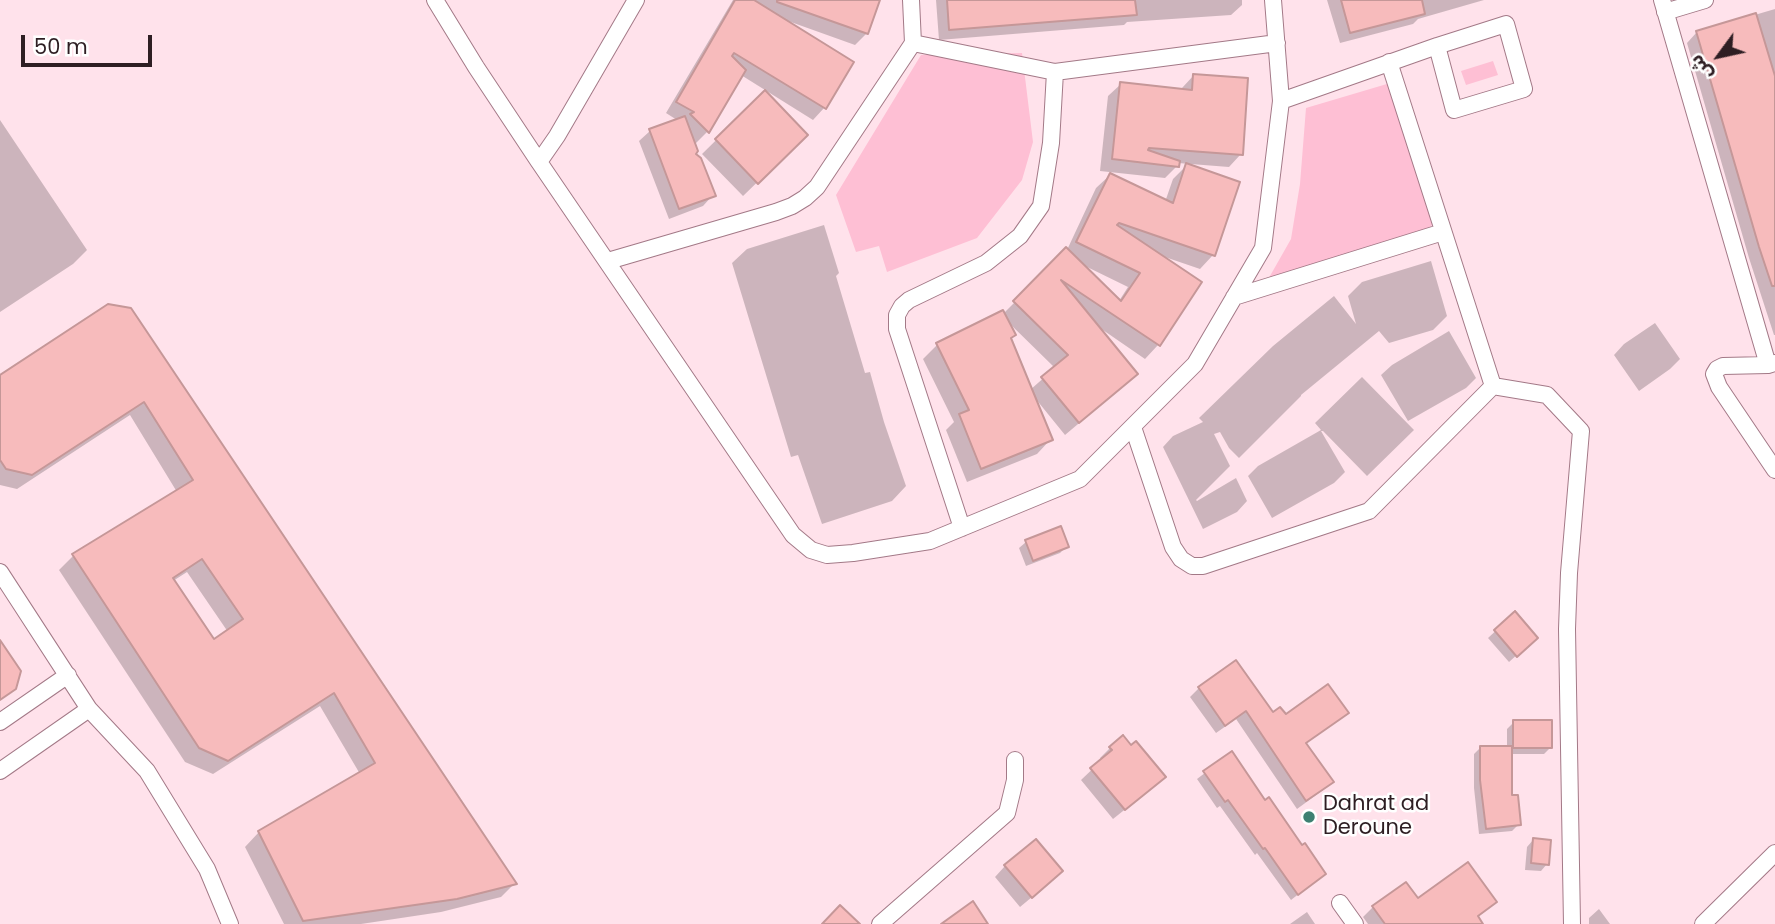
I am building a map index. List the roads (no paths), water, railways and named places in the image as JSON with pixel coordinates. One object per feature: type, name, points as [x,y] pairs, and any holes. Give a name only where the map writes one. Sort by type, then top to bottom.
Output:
[{"type":"street","points":[[435,0],[539,162],[793,535],[811,550],[827,555],[930,541],[1080,480],[1195,364],[1263,248],[1281,102],[1273,0]]},
{"type":"street","points":[[539,162],[636,0]]},
{"type":"street","points":[[608,261],[776,212],[805,198],[817,187],[913,43],[911,0]]},
{"type":"street","points":[[1704,0],[1664,6],[1772,364],[1723,366],[1714,374],[1719,387],[1775,470]]},
{"type":"street","points":[[1281,102],[1389,62],[1437,46],[1506,24],[1524,89],[1454,110],[1437,46]]},
{"type":"street","points":[[913,43],[1055,72],[1276,43]]},
{"type":"street","points":[[1389,62],[1493,386]]},
{"type":"street","points":[[962,528],[897,329],[897,315],[909,300],[986,263],[1020,236],[1041,206],[1051,143],[1055,72]]},
{"type":"street","points":[[1234,297],[1444,232]]},
{"type":"street","points":[[1133,427],[1172,547],[1181,559],[1192,566],[1203,566],[1369,511],[1493,386]]},
{"type":"street","points":[[1493,386],[1547,395],[1581,431],[1567,629],[1572,924]]},
{"type":"street","points":[[0,572],[89,709],[147,771],[207,869],[230,924]]},
{"type":"street","points":[[0,722],[68,675]]},
{"type":"street","points":[[0,771],[89,709]]},
{"type":"street","points":[[880,924],[1007,813],[1015,780],[1014,760]]},
{"type":"street","points":[[1703,924],[1775,853]]},
{"type":"street","points":[[1340,904],[1355,924]]},
{"type":"place","name":"Dahrat ad Deroune","points":[[1309,817]]}]
